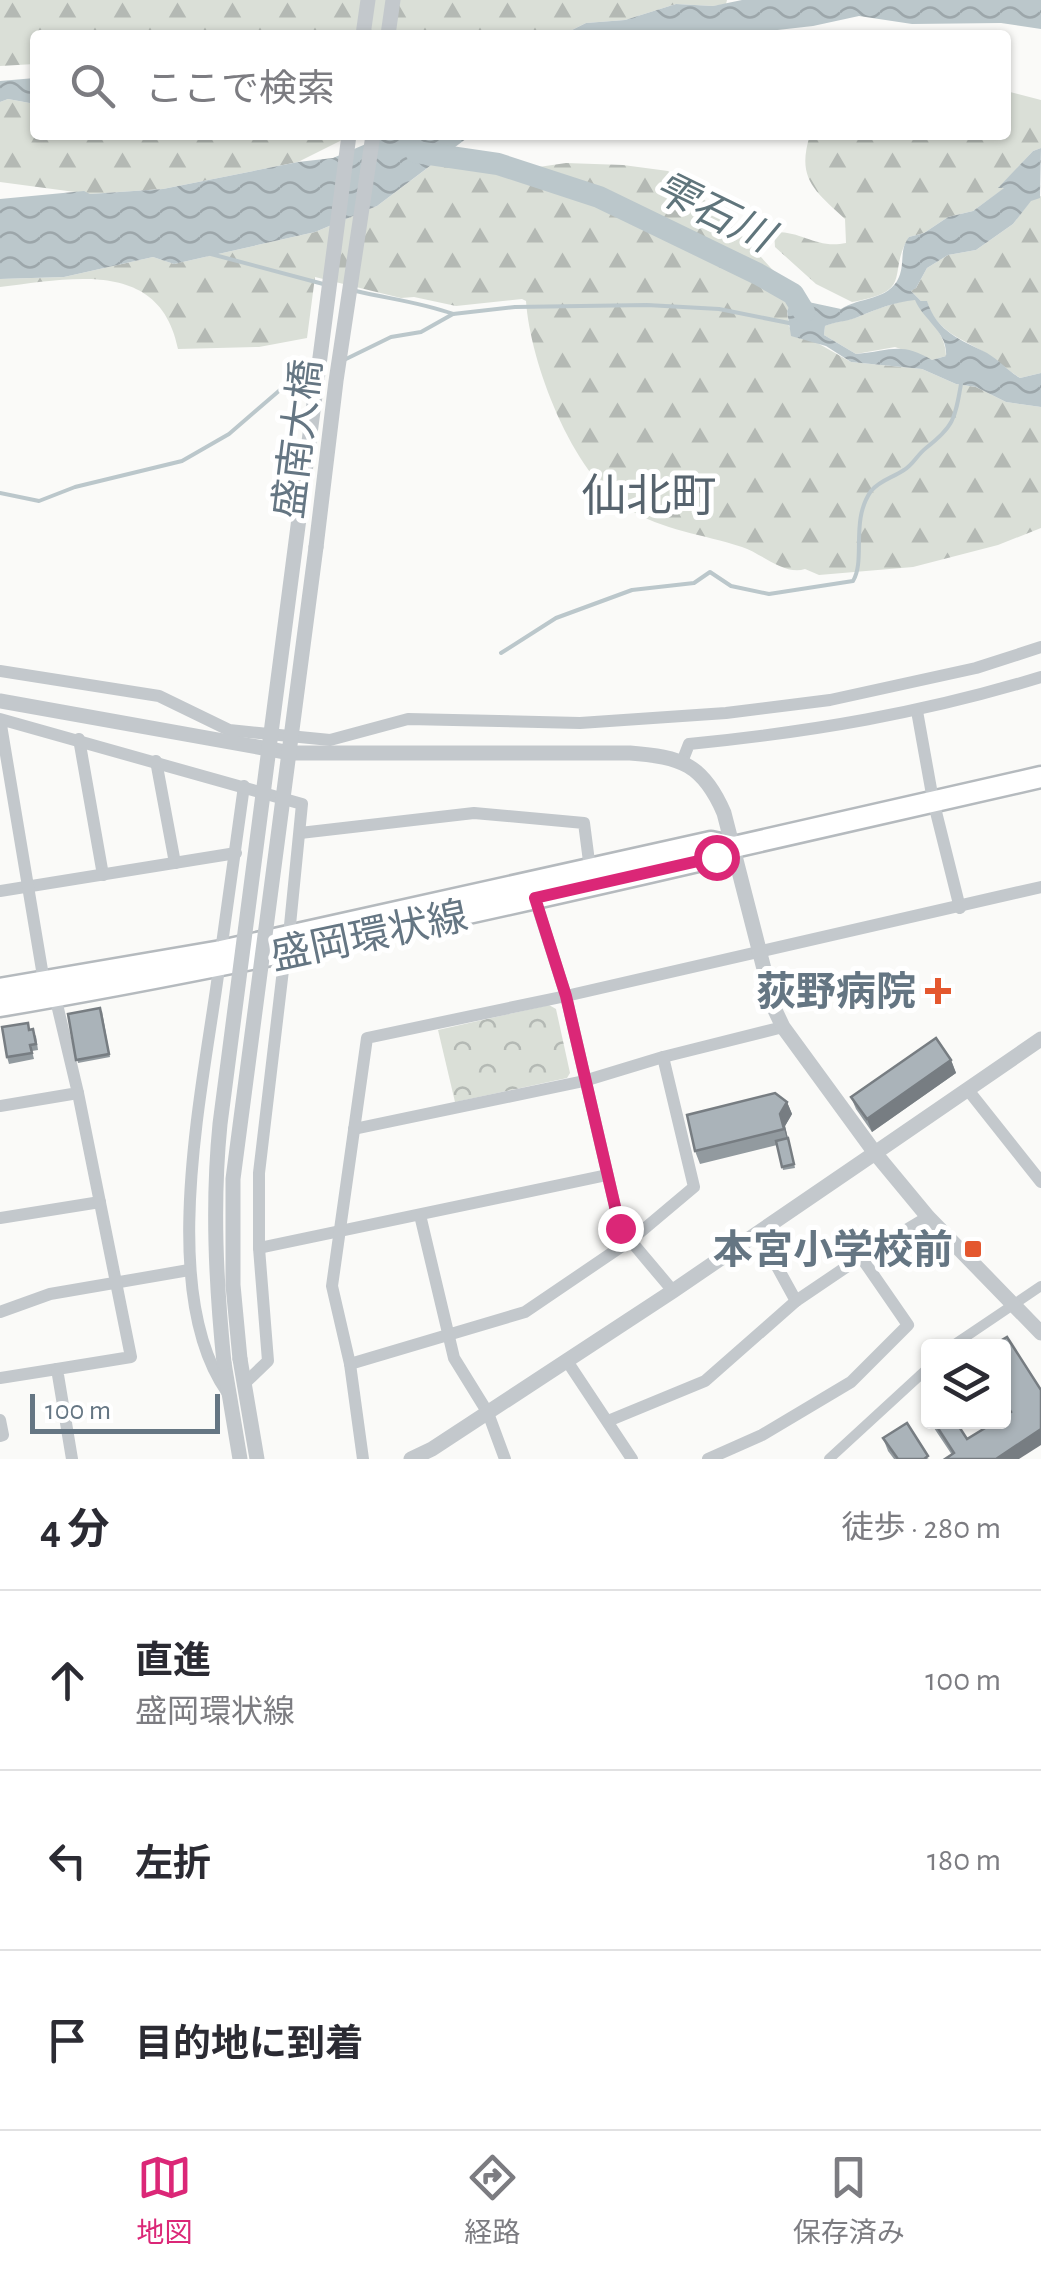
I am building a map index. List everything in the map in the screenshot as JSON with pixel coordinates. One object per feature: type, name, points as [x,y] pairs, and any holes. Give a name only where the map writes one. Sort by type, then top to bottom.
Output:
[{"type":"main road","name":"盛岡環状線","points":[[287,944],[535,898],[716,857],[734,847],[1041,777]]},
{"type":"main road","name":"盛岡環状線","points":[[0,990],[49,989],[220,960],[712,842],[734,847]]},
{"type":"main road","name":"盛岡環状線","points":[[0,1006],[49,989]]},
{"type":"street","points":[[364,30],[368,0]]},
{"type":"street","points":[[389,30],[394,0]]},
{"type":"street","name":"盛南大橋","points":[[232,1361],[216,1284],[214,1182],[349,140]]},
{"type":"street","name":"盛南大橋","points":[[232,1361],[233,1179],[336,381],[372,140]]},
{"type":"street","points":[[0,670],[159,696],[229,730],[330,740],[408,719],[580,722],[726,713],[830,700],[976,668],[1041,647]]},
{"type":"street","points":[[682,762],[689,744],[804,732],[916,710],[1041,677]]},
{"type":"street","points":[[7,702],[291,753],[613,753],[682,762],[712,785],[734,847],[782,1028],[928,1217],[1041,1333]]},
{"type":"street","points":[[916,710],[960,908]]},
{"type":"street","points":[[0,1378],[132,1357],[78,1093],[49,989],[27,886],[0,719],[79,738],[302,804],[259,1173],[259,1248],[268,1360],[245,1383]]},
{"type":"street","points":[[79,738],[103,875]]},
{"type":"street","points":[[156,760],[175,863]]},
{"type":"street","points":[[240,1459],[228,1394],[207,1353],[189,1270],[193,1171],[244,786]]},
{"type":"street","points":[[300,833],[474,813],[584,823],[590,870]]},
{"type":"street","points":[[0,891],[236,853]]},
{"type":"street","points":[[363,1459],[350,1364],[332,1286],[367,1038],[1041,887]]},
{"type":"street","points":[[535,898],[566,996],[620,1228],[673,1291]]},
{"type":"street","points":[[354,1129],[584,1081],[782,1028]]},
{"type":"street","points":[[411,1459],[673,1291],[1041,1039]]},
{"type":"street","points":[[350,1364],[524,1312],[631,1240],[694,1187],[663,1057]]},
{"type":"street","points":[[968,1090],[1036,1166],[1041,1182]]},
{"type":"street","points":[[0,1106],[78,1093]]},
{"type":"street","points":[[259,1248],[607,1176]]},
{"type":"street","points":[[0,1218],[100,1202]]},
{"type":"street","points":[[420,1216],[454,1358],[488,1413],[505,1459]]},
{"type":"street","points":[[608,1421],[705,1381],[796,1301],[861,1256],[928,1217]]},
{"type":"street","points":[[758,1232],[796,1301]]},
{"type":"street","points":[[708,1459],[762,1435],[851,1382],[908,1325],[861,1256]]},
{"type":"street","points":[[0,1312],[50,1294],[189,1270]]},
{"type":"street","points":[[963,1339],[1041,1286]]},
{"type":"street","points":[[232,1361],[245,1383],[257,1459]]},
{"type":"street","points":[[228,1394],[232,1361]]},
{"type":"street","points":[[567,1361],[632,1459]]},
{"type":"street","points":[[57,1369],[72,1459]]},
{"type":"street","points":[[828,1459],[921,1374]]},
{"type":"street","points":[[0,1420],[0,1436]]},
{"type":"green space","points":[[0,0],[727,0],[726,4],[713,6],[676,4],[625,20],[586,23],[572,30],[30,30],[30,64],[0,66]]},
{"type":"green space","points":[[1011,92],[1041,100],[1041,148],[1033,151],[1000,187],[1006,187],[973,211],[948,217],[924,233],[909,237],[892,286],[872,298],[852,302],[816,284],[775,247],[774,232],[826,244],[846,243],[845,219],[817,192],[807,174],[809,140],[1011,140]]},
{"type":"green space","points":[[8,99],[30,103],[30,140],[342,140],[298,162],[163,189],[90,194],[0,182],[0,102]]},
{"type":"green space","points":[[446,154],[498,160],[525,169],[566,163],[668,171],[689,185],[741,235],[790,289],[777,293],[789,295],[792,300],[787,311],[789,327],[851,362],[922,369],[1006,402],[1041,407],[1041,528],[998,545],[913,567],[819,575],[805,569],[789,569],[742,547],[641,516],[607,492],[572,444],[545,384],[526,301],[522,299],[456,306],[401,298],[315,277],[307,338],[259,347],[178,349],[168,320],[152,300],[132,287],[82,279],[0,287],[0,279],[64,277],[153,257],[174,264],[315,232],[377,206]]},
{"type":"green space","points":[[1041,196],[1041,373],[1020,378],[944,328],[927,302],[910,290],[916,288],[927,268],[948,255],[976,250],[1013,224],[1031,200]]},
{"type":"green space","points":[[915,299],[939,333],[946,356],[932,360],[895,347],[856,354],[824,335],[829,324]]},
{"type":"green space","points":[[549,1005],[556,1009],[570,1073],[567,1078],[455,1102],[438,1030]]},
{"type":"water","points":[[742,0],[1041,0],[1041,29],[1001,23],[912,24],[859,16],[777,30],[572,30],[586,23],[625,20],[676,4],[713,6]]},
{"type":"water","points":[[30,78],[30,103],[8,99],[0,102],[0,81]]},
{"type":"water","points":[[375,140],[464,140],[377,206],[315,232],[174,264],[153,257],[64,277],[0,279],[0,199],[163,189],[333,158]]},
{"type":"water","name":"雫石川","points":[[1041,148],[1040,198],[1031,201],[1013,224],[976,250],[948,255],[927,268],[911,291],[921,301],[927,301],[931,312],[951,334],[1020,378],[1041,373],[1041,407],[1006,402],[922,369],[851,362],[826,346],[791,336],[787,311],[792,300],[776,292],[794,286],[799,300],[841,309],[881,295],[899,277],[909,237],[924,233],[948,217],[973,211],[1004,188],[998,188],[1033,151]],"holes":[[[915,300],[943,340],[946,356],[932,360],[895,349],[856,354],[824,335],[825,326],[893,304]]]},
{"type":"building","points":[[100,1008],[109,1054],[76,1060],[68,1014]]},
{"type":"building","points":[[28,1023],[36,1044],[30,1045],[32,1053],[7,1057],[2,1027]]},
{"type":"building","points":[[936,1038],[951,1060],[867,1119],[851,1097]]},
{"type":"building","points":[[775,1093],[787,1102],[780,1114],[784,1129],[695,1151],[687,1115]]},
{"type":"building","points":[[788,1138],[794,1164],[782,1167],[776,1141]]},
{"type":"building","points":[[1011,1343],[1041,1390],[1041,1429],[996,1459],[945,1459],[954,1453],[939,1429],[961,1429],[967,1439],[983,1429],[1011,1429]]},
{"type":"building","points":[[907,1423],[928,1456],[924,1459],[898,1459],[883,1438]]},
{"type":"waterway","name":"雫石川","points":[[416,152],[498,164],[599,197],[758,274],[793,294],[804,312]]},
{"type":"waterway","points":[[211,254],[327,285]]},
{"type":"waterway","points":[[356,291],[453,314]]},
{"type":"waterway","points":[[346,359],[391,337],[421,332],[453,314],[515,307],[647,305],[719,309],[789,323]]},
{"type":"waterway","points":[[0,493],[39,501],[75,487],[182,461],[229,434],[280,390],[314,371]]},
{"type":"waterway","points":[[501,653],[556,618],[632,590],[694,583],[710,572],[731,586],[769,594],[853,581],[861,515],[871,491],[907,468],[942,434],[954,415],[961,384]]},
{"type":"place","name":"荻野病院","points":[[938,991]]},
{"type":"place","name":"本宮小学校前","points":[[973,1249]]},
{"type":"district","name":"仙北町","points":[[649,495]]},
{"type":"route","points":[[620,1228],[566,996],[535,898],[716,857]]}]
